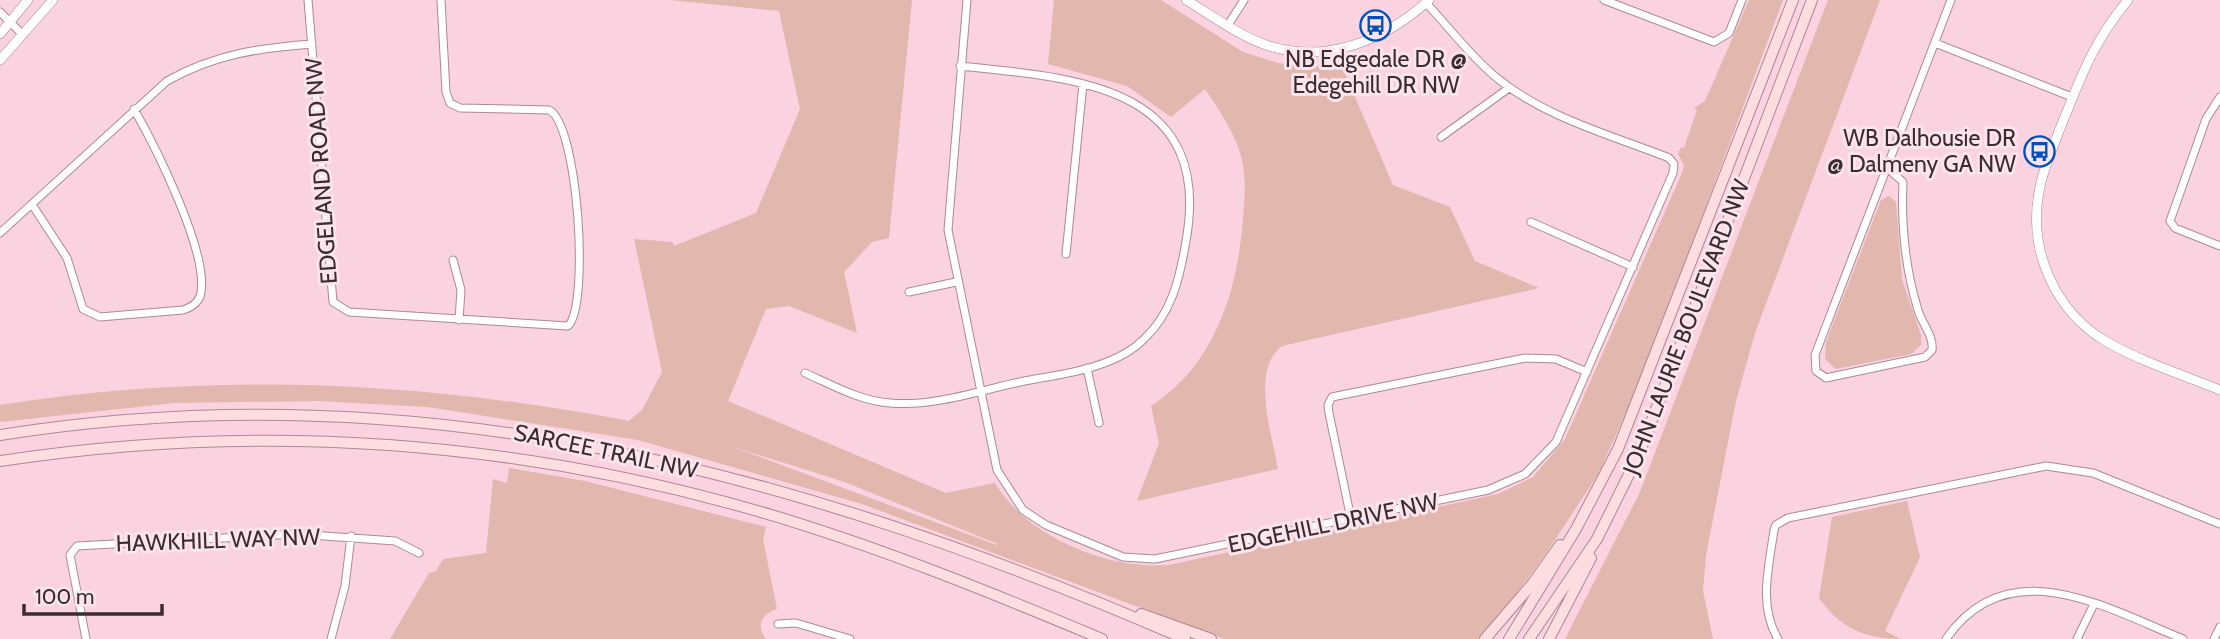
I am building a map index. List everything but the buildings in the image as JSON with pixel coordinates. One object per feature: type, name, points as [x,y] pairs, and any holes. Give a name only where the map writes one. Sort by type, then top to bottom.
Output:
[{"type":"main road","name":"JOHN LAURIE BOULEVARD NW","points":[[1508,639],[1576,530],[1618,449],[1793,0]]},
{"type":"main road","name":"JOHN LAURIE BOULEVARD NW","points":[[1529,639],[1597,539],[1639,454],[1812,0]]},
{"type":"main road","name":"SARCEE TRAIL NW","points":[[0,435],[128,418],[254,414],[347,414],[530,434],[637,455],[785,493],[910,531],[1121,611],[1185,639]]},
{"type":"main road","name":"SARCEE TRAIL NW","points":[[0,461],[115,445],[260,438],[386,443],[496,454],[645,482],[762,512],[940,573],[1102,639]]},
{"type":"main road","points":[[1485,639],[1533,583],[1569,532],[1576,530]]},
{"type":"main road","points":[[1549,639],[1592,557],[1597,539]]},
{"type":"main road","points":[[1121,611],[1145,614],[1211,639]]},
{"type":"street","points":[[0,34],[28,0]]},
{"type":"street","points":[[0,60],[53,0]]},
{"type":"street","name":"EDGELAND ROAD NW","points":[[308,0],[333,302],[349,312],[562,327],[573,322],[576,313],[579,265],[577,213],[566,139],[556,113],[542,109],[460,108],[450,103],[446,92],[441,0]]},
{"type":"street","name":"EDGEHILL DRIVE NW","points":[[967,0],[948,204],[948,230],[956,282],[993,456],[1010,494],[1023,510],[1046,525],[1123,557],[1155,559],[1488,490],[1525,474],[1556,442],[1674,173],[1673,161],[1534,104],[1509,88],[1494,76],[1428,1]]},
{"type":"street","points":[[1186,0],[1268,45],[1317,52],[1366,42],[1410,18],[1428,1]]},
{"type":"street","points":[[1228,25],[1244,0]]},
{"type":"street","points":[[1604,0],[1714,42],[1729,33],[1742,0]]},
{"type":"street","points":[[1885,166],[1903,182],[1903,247],[1912,289],[1920,317],[1932,340],[1932,350],[1925,357],[1826,378],[1816,371],[1815,355],[1885,166],[1951,0]]},
{"type":"street","points":[[2128,0],[2098,38],[2072,97],[2044,172],[2037,205],[2038,241],[2050,279],[2069,310],[2096,335],[2117,347],[2220,390]]},
{"type":"street","points":[[0,12],[23,35]]},
{"type":"street","points":[[1935,43],[2072,97]]},
{"type":"street","points":[[0,233],[33,206],[167,81],[196,65],[248,49],[312,44]]},
{"type":"street","points":[[805,373],[857,396],[887,403],[919,404],[1087,368],[1134,348],[1160,323],[1179,279],[1192,195],[1184,158],[1160,122],[1135,103],[1061,77],[960,66]]},
{"type":"street","points":[[1066,254],[1083,84]]},
{"type":"street","points":[[1441,137],[1509,88]]},
{"type":"street","points":[[2220,97],[2206,119],[2170,220],[2175,228],[2220,246]]},
{"type":"street","points":[[33,206],[58,241],[74,274],[81,305],[89,314],[100,317],[183,310],[196,304],[202,290],[184,216],[162,160],[134,109]]},
{"type":"street","points":[[1531,222],[1633,267]]},
{"type":"street","points":[[453,260],[461,290],[459,320]]},
{"type":"street","points":[[909,292],[956,282]]},
{"type":"street","points":[[1351,519],[1329,413],[1328,405],[1332,397],[1525,358],[1556,359],[1587,372]]},
{"type":"street","points":[[1087,368],[1099,423]]},
{"type":"street","points":[[1778,639],[1769,619],[1767,586],[1774,530],[1776,525],[1788,518],[2046,466],[2093,473],[2220,524]]},
{"type":"street","name":"HAWKHILL WAY NW","points":[[86,639],[70,555],[77,546],[240,535],[351,536],[345,586],[331,639]]},
{"type":"street","points":[[351,536],[395,541],[419,553]]},
{"type":"street","points":[[1946,639],[1954,627],[1978,607],[2020,592],[2057,591],[2183,639]]},
{"type":"street","points":[[2077,639],[2094,604]]},
{"type":"street","points":[[778,624],[796,623],[847,638]]},
{"type":"street","points":[[2214,639],[2220,627]]},
{"type":"shaded area","points":[[670,0],[912,0],[889,238],[872,242],[844,272],[857,333],[789,306],[766,309],[728,401],[946,493],[995,483],[1009,502],[1027,519],[1071,546],[1121,562],[1169,565],[1498,494],[1533,477],[1565,439],[1682,173],[1684,165],[1678,154],[1681,147],[1684,148],[1697,110],[1694,108],[1705,101],[1749,0],[1783,0],[1646,367],[1599,473],[1545,555],[1496,621],[1478,639],[1224,639],[862,504],[638,440],[428,407],[319,401],[174,403],[0,422],[0,405],[80,394],[237,385],[393,389],[550,407],[629,421],[642,410],[662,372],[634,239],[672,242],[674,246],[756,213],[800,109],[779,11]],"holes":[[[730,446],[842,481],[998,544]]]},
{"type":"shaded area","points":[[1054,0],[1161,0],[1243,52],[1278,63],[1314,67],[1340,62],[1393,185],[1450,207],[1475,261],[1539,288],[1282,346],[1272,357],[1265,386],[1268,421],[1278,469],[1137,501],[1159,443],[1151,406],[1190,372],[1217,329],[1226,305],[1239,255],[1245,195],[1244,169],[1232,132],[1205,89],[1171,117],[1127,86],[1048,64]]},
{"type":"shaded area","points":[[1828,0],[1880,0],[1755,333],[1736,401],[1706,555],[1703,591],[1713,639],[1565,639],[1640,492]]},
{"type":"shaded area","points":[[1889,196],[1896,202],[1902,279],[1921,335],[1921,345],[1911,354],[1836,369],[1825,359],[1826,342],[1881,200]]},
{"type":"shaded area","points":[[509,468],[585,481],[766,527],[763,539],[777,609],[767,614],[762,621],[761,629],[766,639],[390,639],[429,573],[436,571],[443,559],[486,553],[493,479],[507,483]]},
{"type":"shaded area","points":[[1907,501],[1920,557],[1885,631],[1901,639],[1876,637],[1844,624],[1819,598],[1832,517]]},
{"type":"place","name":"NB Edgedale DR @ Edegehill DR NW","points":[[1376,25]]},
{"type":"place","name":"WB Dalhousie DR @ Dalmeny GA NW","points":[[2039,151]]}]
